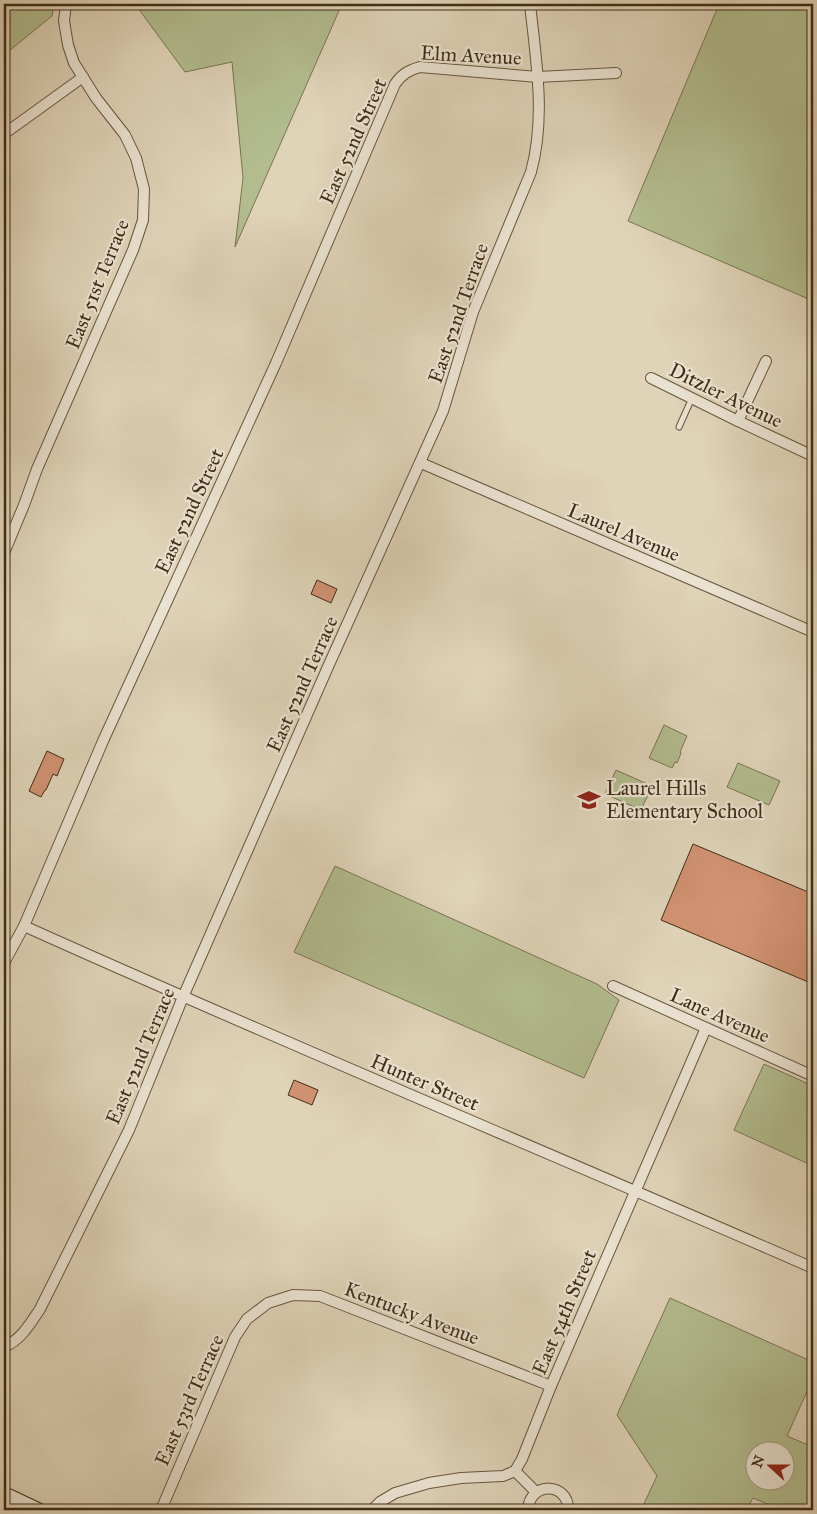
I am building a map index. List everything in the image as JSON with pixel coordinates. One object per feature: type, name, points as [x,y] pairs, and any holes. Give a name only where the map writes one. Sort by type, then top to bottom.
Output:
[{"type":"main road","points":[[4,1494],[38,1510]]},
{"type":"street","name":"East 51st Terrace","points":[[4,553],[6,541],[24,505],[37,469],[134,250],[142,220],[144,189],[136,158],[125,135],[96,98],[74,63],[68,45],[64,20],[66,4]]},
{"type":"street","name":"East 52nd Terrace","points":[[4,1347],[12,1344],[24,1332],[40,1309],[129,1130],[183,997],[443,411],[473,312],[531,172],[538,138],[538,77],[530,4]]},
{"type":"street","name":"Elm Avenue","points":[[404,74],[420,67],[538,77],[616,74]]},
{"type":"street","name":"East 52nd Street","points":[[4,963],[24,926],[102,741],[272,372],[395,84],[404,74]]},
{"type":"street","points":[[4,134],[83,77]]},
{"type":"street","points":[[738,421],[766,361]]},
{"type":"street","name":"Ditzler Avenue","points":[[650,378],[813,456]]},
{"type":"street","name":"Laurel Avenue","points":[[420,463],[813,632]]},
{"type":"street","name":"Hunter Street","points":[[24,926],[339,1065],[636,1190],[813,1268]]},
{"type":"street","name":"Lane Avenue","points":[[613,986],[813,1076]]},
{"type":"street","name":"East 54th Street","points":[[515,1471],[522,1459],[551,1386],[706,1028]]},
{"type":"street","name":"Kentucky Avenue","points":[[259,1310],[268,1303],[294,1295],[320,1296],[551,1386]]},
{"type":"street","name":"East 53rd Terrace","points":[[161,1510],[235,1337],[247,1319],[259,1310]]},
{"type":"street","points":[[372,1510],[380,1502],[395,1493],[428,1483],[461,1478],[503,1476],[515,1471],[536,1492]]},
{"type":"street","points":[[528,1510],[529,1502],[536,1492],[543,1489],[556,1490],[562,1494],[566,1500],[568,1510]]},
{"type":"lane","points":[[679,427],[692,398]]},
{"type":"green space","points":[[4,4],[54,4],[52,16],[4,55]]},
{"type":"green space","points":[[135,4],[342,4],[235,247],[243,178],[232,62],[185,72]]},
{"type":"green space","points":[[702,4],[813,4],[813,301],[628,221],[717,9]]},
{"type":"green space","points":[[664,725],[687,736],[677,763],[675,762],[672,768],[649,758]]},
{"type":"green space","points":[[738,763],[780,781],[769,805],[727,787]]},
{"type":"green space","points":[[616,770],[652,786],[641,810],[605,794]]},
{"type":"green space","points":[[335,866],[597,984],[619,1000],[584,1078],[294,952]]},
{"type":"green space","points":[[764,1064],[813,1086],[813,1166],[734,1130]]},
{"type":"green space","points":[[670,1298],[813,1362],[813,1378],[787,1436],[813,1447],[813,1510],[782,1510],[753,1498],[746,1510],[641,1510],[657,1476],[617,1415]]},
{"type":"building","points":[[317,580],[337,589],[331,603],[311,594]]},
{"type":"building","points":[[47,751],[64,759],[57,776],[53,774],[41,797],[29,791]]},
{"type":"building","points":[[693,844],[813,894],[813,984],[661,920]]},
{"type":"building","points":[[294,1080],[318,1090],[312,1105],[288,1095]]},
{"type":"place","name":"Laurel Hills Elementary School","points":[[589,800]]}]
